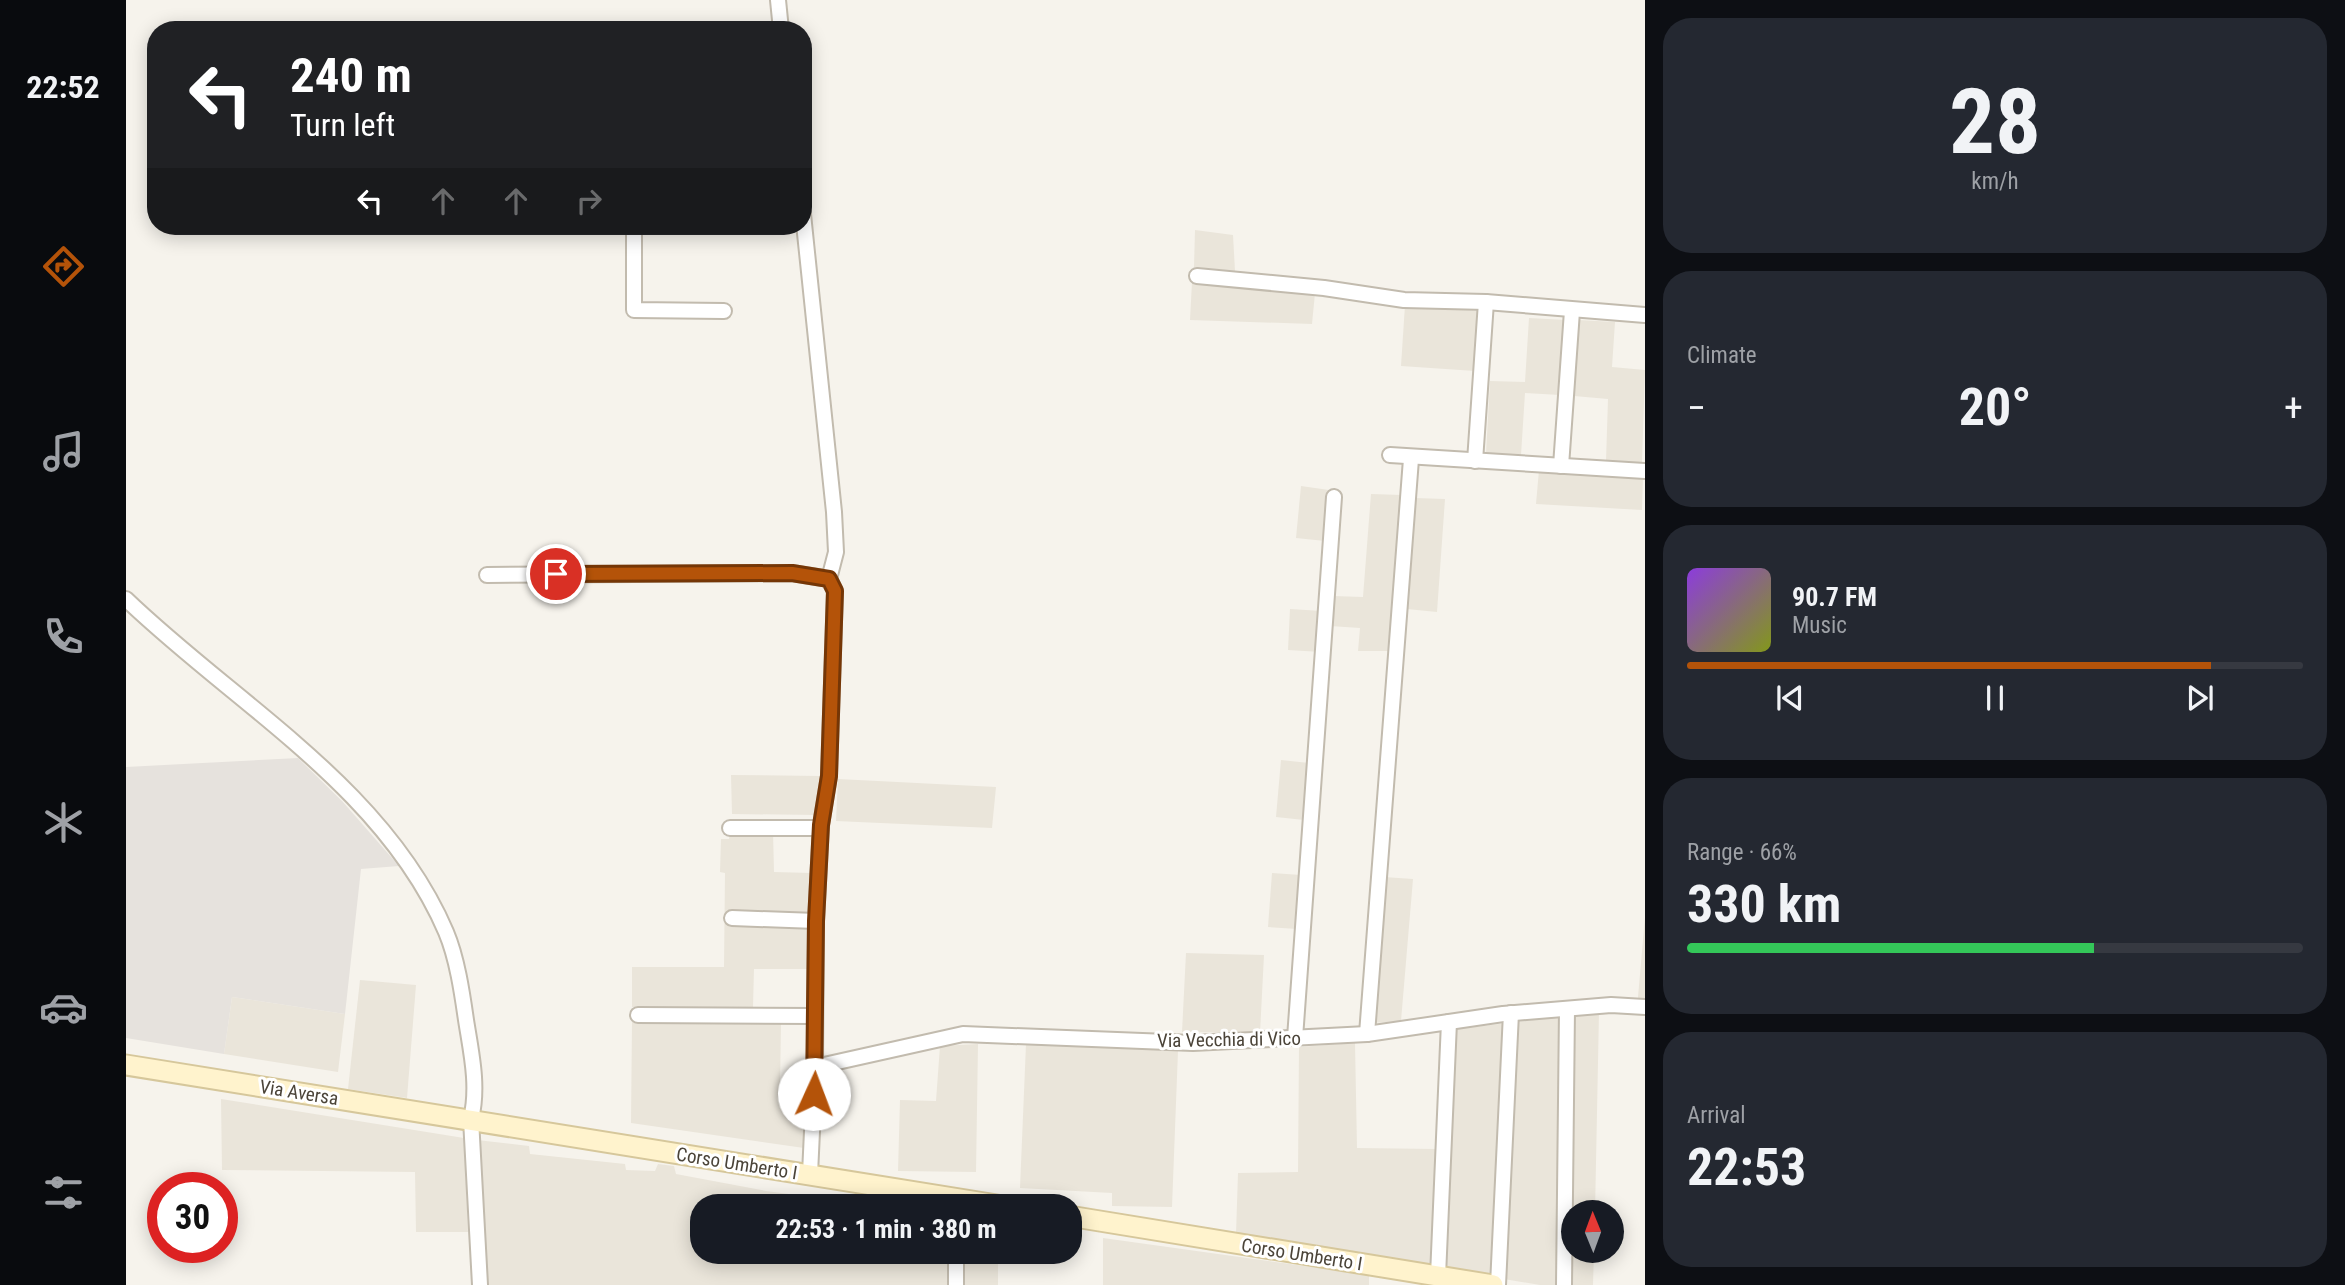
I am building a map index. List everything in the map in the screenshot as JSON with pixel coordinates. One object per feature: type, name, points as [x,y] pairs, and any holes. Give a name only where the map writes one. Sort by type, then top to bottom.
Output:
[{"type":"main road","name":"Via Aversa","points":[[126,1065],[471,1119]]},
{"type":"main road","name":"Corso Umberto I","points":[[471,1119],[810,1174],[914,1194]]},
{"type":"main road","name":"Corso Umberto I","points":[[1082,1218],[1428,1278],[1493,1285]]},
{"type":"street","points":[[778,0],[780,21]]},
{"type":"street","points":[[634,235],[634,310],[724,311]]},
{"type":"street","points":[[805,235],[836,552],[829,579],[835,591],[833,694],[829,776],[820,828],[810,1174]]},
{"type":"street","points":[[1197,276],[1324,288],[1404,300],[1486,302],[1645,315]]},
{"type":"street","points":[[1475,461],[1486,302]]},
{"type":"street","points":[[1561,466],[1572,311]]},
{"type":"street","points":[[1390,455],[1645,471]]},
{"type":"street","points":[[1367,1034],[1412,458]]},
{"type":"street","points":[[1295,1038],[1335,497]]},
{"type":"street","points":[[486,575],[792,573],[829,579]]},
{"type":"street","points":[[126,599],[300,747],[399,850],[435,907],[448,935],[464,1003],[473,1064],[475,1102],[471,1119],[480,1285]]},
{"type":"street","points":[[730,828],[820,828]]},
{"type":"street","points":[[732,918],[816,921]]},
{"type":"street","name":"Via Vecchia di Vico","points":[[815,1067],[963,1034],[1193,1043],[1367,1034],[1511,1013],[1611,1005],[1645,1007]]},
{"type":"street","points":[[1564,1285],[1567,1009]]},
{"type":"street","points":[[1499,1285],[1511,1013]]},
{"type":"street","points":[[638,1015],[815,1016]]},
{"type":"street","points":[[1428,1278],[1449,1022]]},
{"type":"street","points":[[956,1264],[956,1285]]},
{"type":"shaded area","points":[[1195,230],[1233,235],[1235,271],[1194,267]]},
{"type":"shaded area","points":[[1192,282],[1315,293],[1312,324],[1190,320]]},
{"type":"shaded area","points":[[1405,305],[1479,311],[1475,371],[1401,366]]},
{"type":"shaded area","points":[[1529,318],[1566,320],[1560,395],[1525,393],[1521,455],[1486,453],[1490,381],[1525,382]]},
{"type":"shaded area","points":[[1578,320],[1615,322],[1612,367],[1645,370],[1642,463],[1606,461],[1608,399],[1574,396]]},
{"type":"shaded area","points":[[1539,470],[1643,477],[1642,510],[1536,504]]},
{"type":"shaded area","points":[[1301,486],[1329,490],[1325,541],[1296,538]]},
{"type":"shaded area","points":[[1371,494],[1402,495],[1391,651],[1358,651],[1360,628],[1330,626],[1333,596],[1363,597]]},
{"type":"shaded area","points":[[1415,498],[1445,499],[1437,612],[1407,609]]},
{"type":"shaded area","points":[[1290,609],[1322,611],[1321,652],[1288,650]]},
{"type":"shaded area","points":[[298,758],[342,801],[399,866],[361,869],[345,1014],[232,997],[224,1054],[126,1038],[126,767]]},
{"type":"shaded area","points":[[1281,760],[1309,763],[1304,820],[1276,817]]},
{"type":"shaded area","points":[[731,775],[820,776],[817,815],[732,814]]},
{"type":"shaded area","points":[[838,779],[996,787],[992,828],[836,821]]},
{"type":"shaded area","points":[[773,831],[774,872],[812,873],[809,969],[754,969],[753,1007],[632,1007],[632,967],[724,967],[725,873],[720,872],[721,839],[729,839],[730,832]]},
{"type":"shaded area","points":[[1272,873],[1301,875],[1297,929],[1268,927]]},
{"type":"shaded area","points":[[1384,877],[1413,879],[1401,1021],[1372,1023]]},
{"type":"shaded area","points":[[1645,917],[1645,1001],[1639,1000],[1638,997]]},
{"type":"shaded area","points":[[1186,953],[1264,955],[1260,1033],[1182,1032]]},
{"type":"shaded area","points":[[360,980],[416,985],[407,1098],[348,1089]]},
{"type":"shaded area","points":[[232,997],[345,1014],[338,1072],[224,1054]]},
{"type":"shaded area","points":[[1599,1012],[1595,1200],[1561,1200],[1561,1264],[1594,1264],[1593,1285],[1540,1285],[1236,1234],[1238,1173],[1298,1172],[1299,1047],[1355,1043],[1357,1148],[1437,1149],[1442,1031]]},
{"type":"shaded area","points":[[632,1022],[781,1023],[780,1086],[807,1087],[804,1148],[631,1123]]},
{"type":"shaded area","points":[[978,1044],[976,1172],[898,1171],[900,1100],[936,1101],[940,1046]]},
{"type":"shaded area","points":[[1026,1044],[1178,1051],[1172,1207],[1112,1206],[1112,1193],[1020,1188]]},
{"type":"shaded area","points":[[221,1099],[464,1138],[468,1232],[416,1232],[415,1172],[222,1170]]},
{"type":"shaded area","points":[[477,1140],[529,1146],[530,1154],[625,1164],[626,1170],[655,1171],[658,1164],[674,1166],[676,1174],[789,1194],[690,1194],[690,1264],[951,1264],[952,1285],[487,1285]]},
{"type":"shaded area","points":[[1103,1238],[1369,1275],[1369,1285],[1103,1285]]},
{"type":"shaded area","points":[[962,1264],[998,1264],[998,1285],[962,1285]]},
{"type":"route","points":[[556,574],[815,574],[829,579],[835,591],[829,776],[821,825],[816,921],[814,1094]]}]
